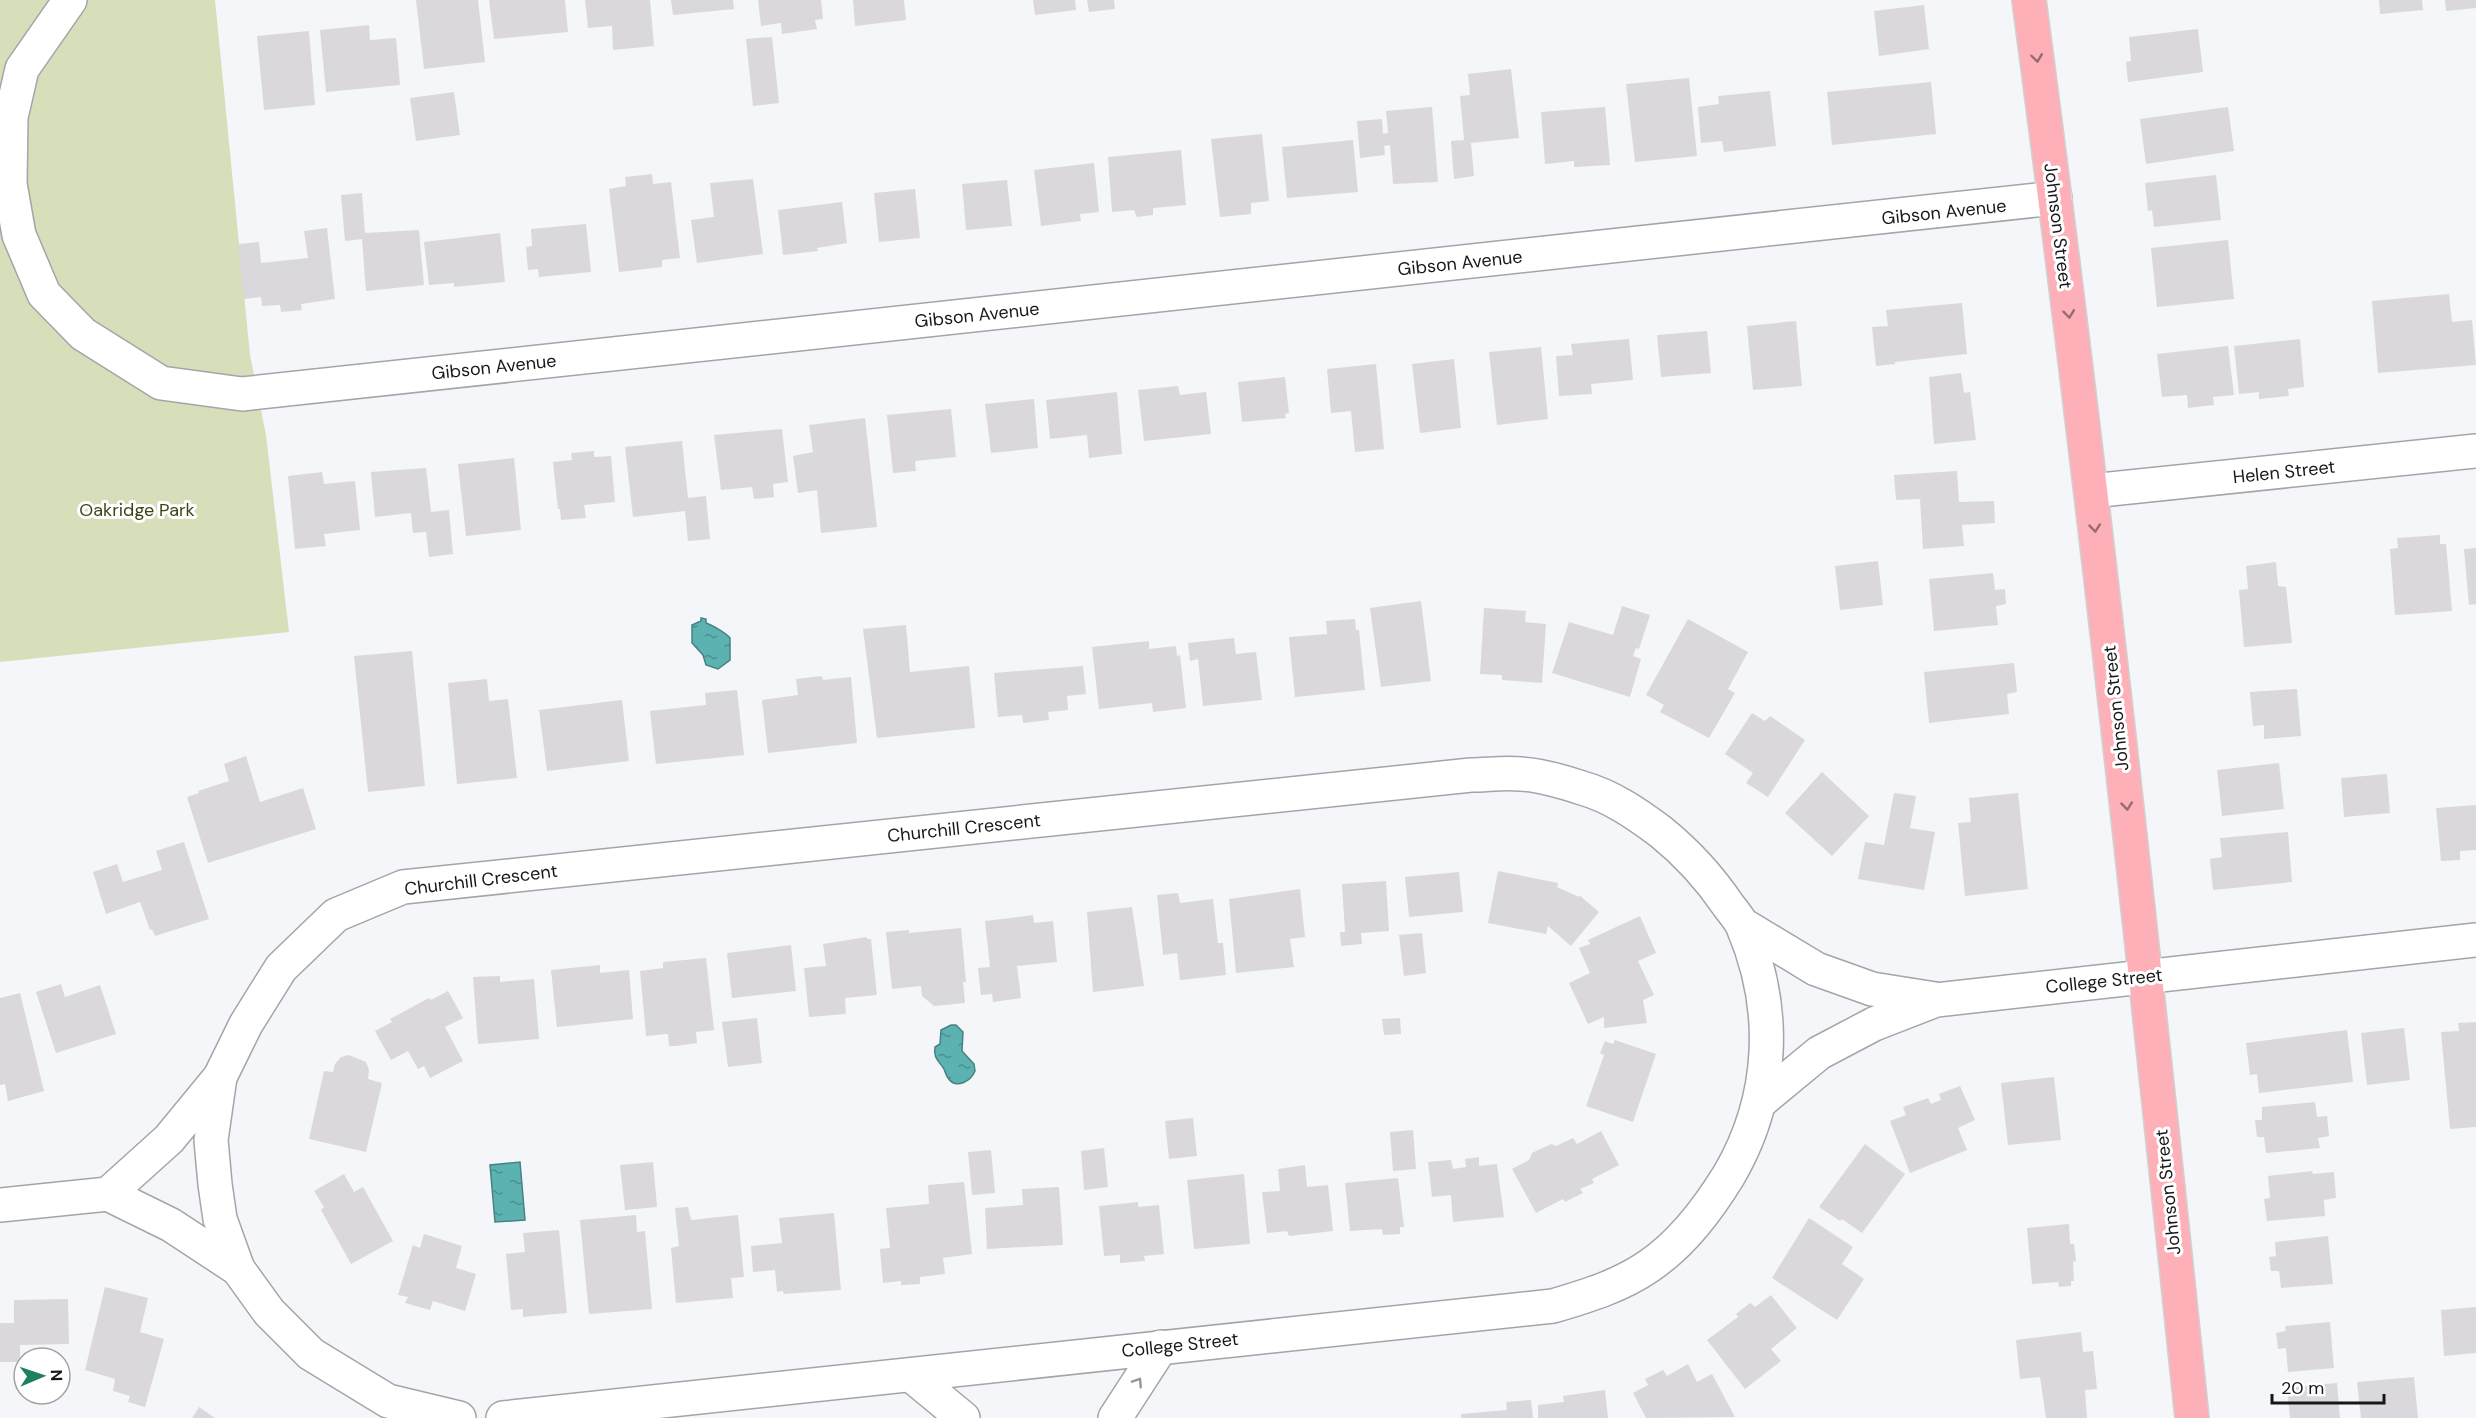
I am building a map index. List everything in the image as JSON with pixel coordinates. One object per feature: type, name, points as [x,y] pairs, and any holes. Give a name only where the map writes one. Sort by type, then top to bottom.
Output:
[{"type":"main road","name":"Johnson Street","points":[[2029,0],[2091,491],[2146,978],[2192,1418]]},
{"type":"street","name":"Gibson Avenue","points":[[70,0],[22,69],[12,117],[10,184],[19,235],[44,294],[83,334],[161,383],[242,394],[2055,198]]},
{"type":"street","name":"Helen Street","points":[[2091,491],[2476,451]]},
{"type":"street","name":"Churchill Crescent","points":[[108,1194],[169,1139],[220,1077],[246,1024],[281,968],[336,915],[403,887],[1471,775],[1521,774],[1584,788],[1636,813],[1679,846],[1711,880],[1743,926],[1757,970],[1766,1016]]},
{"type":"street","name":"Churchill Crescent","points":[[1743,926],[1816,969],[1872,989],[1936,1000]]},
{"type":"street","name":"College Street","points":[[1761,1101],[1819,1053],[1874,1024],[1936,1000],[2146,978],[2197,969],[2476,940]]},
{"type":"street","name":"College Street","points":[[503,1418],[1553,1306],[1603,1291],[1649,1266],[1684,1236],[1715,1197],[1742,1151],[1761,1101],[1767,1060],[1766,1016]]},
{"type":"street","name":"Churchill Crescent","points":[[220,1077],[211,1140],[215,1184],[220,1220],[238,1269]]},
{"type":"street","points":[[0,1204],[108,1194],[171,1225],[238,1269],[269,1312],[311,1354],[388,1401],[459,1418]]},
{"type":"street","points":[[1115,1418],[1161,1347]]},
{"type":"street","points":[[911,1375],[963,1418]]},
{"type":"green space","name":"Oakridge Park","points":[[0,0],[215,0],[250,355],[266,435],[289,632],[0,662]]},
{"type":"water","points":[[701,618],[706,619],[706,623],[719,629],[730,638],[730,660],[718,669],[706,665],[703,655],[692,643],[692,625],[701,621]]},
{"type":"water","points":[[956,1025],[963,1032],[962,1051],[974,1064],[975,1071],[967,1081],[959,1084],[951,1082],[935,1054],[935,1047],[940,1044],[941,1030]]},
{"type":"water","points":[[520,1162],[525,1220],[495,1222],[490,1165]]},
{"type":"building","points":[[416,0],[478,0],[485,62],[424,69]]},
{"type":"building","points":[[489,0],[565,0],[568,32],[494,39]]},
{"type":"building","points":[[585,0],[650,0],[654,46],[613,50],[612,26],[588,28]]},
{"type":"building","points":[[671,0],[733,0],[734,9],[673,15]]},
{"type":"building","points":[[758,0],[821,0],[823,19],[815,20],[817,29],[782,34],[781,23],[761,26]]},
{"type":"building","points":[[853,0],[904,0],[906,20],[855,26]]},
{"type":"building","points":[[1033,0],[1075,0],[1076,10],[1035,15]]},
{"type":"building","points":[[1087,0],[1114,0],[1115,9],[1089,12]]},
{"type":"building","points":[[2379,0],[2422,0],[2423,10],[2380,14]]},
{"type":"building","points":[[2445,0],[2476,0],[2476,8],[2446,11]]},
{"type":"building","points":[[1924,5],[1929,49],[1879,56],[1874,11]]},
{"type":"building","points":[[369,25],[370,40],[396,38],[400,85],[326,92],[320,30]]},
{"type":"building","points":[[2198,29],[2203,72],[2128,82],[2126,62],[2131,61],[2129,37]]},
{"type":"building","points":[[309,31],[315,105],[264,110],[257,36]]},
{"type":"building","points":[[772,37],[779,103],[753,106],[746,39]]},
{"type":"building","points":[[1511,69],[1519,138],[1471,143],[1474,176],[1454,179],[1451,141],[1464,140],[1460,96],[1470,95],[1468,74]]},
{"type":"building","points":[[1689,78],[1697,156],[1635,162],[1626,84]]},
{"type":"building","points":[[1931,82],[1936,134],[1832,145],[1827,92]]},
{"type":"building","points":[[1770,91],[1776,146],[1724,152],[1722,141],[1701,143],[1698,107],[1719,104],[1718,96]]},
{"type":"building","points":[[454,92],[460,135],[416,141],[410,98]]},
{"type":"building","points":[[1432,107],[1438,182],[1393,184],[1390,145],[1384,146],[1385,155],[1360,158],[1357,121],[1382,119],[1383,134],[1388,133],[1386,111]]},
{"type":"building","points":[[1605,107],[1610,165],[1574,167],[1574,161],[1545,164],[1541,112]]},
{"type":"building","points":[[2228,107],[2234,151],[2146,164],[2140,119]]},
{"type":"building","points":[[1262,134],[1269,201],[1251,203],[1251,214],[1220,217],[1211,139]]},
{"type":"building","points":[[1353,140],[1358,192],[1287,198],[1282,147]]},
{"type":"building","points":[[1181,150],[1186,205],[1153,208],[1153,215],[1137,217],[1134,210],[1112,212],[1108,157]]},
{"type":"building","points":[[1094,163],[1099,212],[1080,214],[1081,221],[1041,226],[1034,170]]},
{"type":"building","points":[[652,174],[653,184],[671,182],[680,258],[662,260],[662,267],[619,272],[609,189],[626,186],[625,177]]},
{"type":"building","points":[[2216,175],[2221,220],[2154,227],[2152,210],[2148,211],[2145,183]]},
{"type":"building","points":[[753,179],[763,254],[697,263],[691,220],[714,217],[710,183]]},
{"type":"building","points":[[1007,180],[1012,226],[966,230],[962,184]]},
{"type":"building","points":[[915,189],[920,238],[879,242],[874,193]]},
{"type":"building","points":[[362,193],[365,233],[419,230],[424,285],[366,291],[362,239],[345,241],[341,195]]},
{"type":"building","points":[[842,202],[847,243],[817,248],[818,251],[783,255],[778,210]]},
{"type":"building","points":[[586,224],[591,272],[539,277],[538,269],[528,270],[526,247],[532,246],[531,229]]},
{"type":"building","points":[[327,228],[335,299],[301,304],[302,310],[281,312],[280,305],[262,306],[261,297],[244,299],[238,244],[259,242],[261,263],[308,258],[304,231]]},
{"type":"building","points":[[500,233],[505,282],[454,287],[454,283],[429,285],[424,242]]},
{"type":"building","points":[[2228,240],[2234,299],[2157,307],[2151,248]]},
{"type":"building","points":[[2449,294],[2452,322],[2472,320],[2476,365],[2378,373],[2372,301]]},
{"type":"building","points":[[1962,303],[1967,354],[1876,366],[1872,327],[1888,326],[1886,310]]},
{"type":"building","points":[[1796,321],[1802,386],[1753,390],[1747,326]]},
{"type":"building","points":[[1707,331],[1711,373],[1661,377],[1657,335]]},
{"type":"building","points":[[1629,339],[1633,380],[1591,384],[1592,394],[1559,396],[1556,356],[1573,355],[1571,344]]},
{"type":"building","points":[[2300,339],[2304,387],[2288,389],[2289,396],[2259,399],[2259,392],[2239,394],[2234,346]]},
{"type":"building","points":[[2228,346],[2234,395],[2213,397],[2214,405],[2188,408],[2187,395],[2162,397],[2157,354]]},
{"type":"building","points":[[1541,347],[1548,419],[1497,425],[1489,352]]},
{"type":"building","points":[[1454,359],[1461,428],[1420,433],[1412,364]]},
{"type":"building","points":[[1376,364],[1384,449],[1355,452],[1351,411],[1331,413],[1327,369]]},
{"type":"building","points":[[1961,373],[1964,393],[1970,392],[1976,440],[1934,444],[1929,377]]},
{"type":"building","points":[[1285,377],[1289,413],[1285,414],[1286,418],[1242,422],[1238,382]]},
{"type":"building","points":[[1178,386],[1180,395],[1206,392],[1211,434],[1144,441],[1138,390]]},
{"type":"building","points":[[1117,392],[1122,454],[1089,458],[1087,435],[1050,439],[1046,400]]},
{"type":"building","points":[[1034,399],[1038,448],[991,453],[985,404]]},
{"type":"building","points":[[951,409],[956,457],[915,461],[916,471],[893,473],[887,415]]},
{"type":"building","points":[[865,418],[877,527],[821,533],[817,490],[798,493],[793,456],[813,452],[809,425]]},
{"type":"building","points":[[782,429],[788,482],[773,484],[774,497],[754,499],[752,487],[721,490],[714,435]]},
{"type":"building","points":[[682,441],[688,498],[706,496],[710,539],[688,541],[685,511],[633,517],[625,447]]},
{"type":"building","points":[[594,451],[594,457],[611,456],[615,502],[584,505],[586,518],[561,520],[553,462],[572,460],[571,453]]},
{"type":"building","points":[[514,458],[521,530],[466,536],[458,464]]},
{"type":"building","points":[[426,468],[431,512],[449,510],[453,554],[429,557],[426,532],[413,533],[411,513],[375,517],[371,472]]},
{"type":"building","points":[[1957,471],[1959,502],[1994,501],[1995,523],[1962,525],[1964,546],[1923,549],[1920,499],[1896,500],[1894,475]]},
{"type":"building","points":[[322,472],[324,484],[355,481],[360,530],[324,534],[326,546],[295,549],[288,476]]},
{"type":"building","points":[[2440,535],[2440,544],[2446,544],[2452,611],[2395,615],[2390,549],[2398,548],[2397,538]]},
{"type":"building","points":[[2476,548],[2476,604],[2469,605],[2464,549]]},
{"type":"building","points":[[1878,561],[1883,605],[1840,610],[1835,566]]},
{"type":"building","points":[[2276,562],[2278,586],[2286,587],[2292,643],[2244,647],[2239,590],[2248,589],[2246,566]]},
{"type":"building","points":[[1993,573],[1995,590],[2005,589],[2006,604],[1996,606],[1998,625],[1934,631],[1929,579]]},
{"type":"building","points":[[1421,601],[1431,681],[1381,687],[1370,608]]},
{"type":"building","points":[[1622,606],[1650,615],[1639,649],[1636,648],[1633,656],[1641,659],[1630,697],[1552,673],[1569,622],[1613,635]]},
{"type":"building","points":[[1484,608],[1526,611],[1525,622],[1546,624],[1542,683],[1502,680],[1502,675],[1480,674]]},
{"type":"building","points":[[1355,619],[1356,630],[1359,630],[1365,690],[1295,697],[1289,637],[1327,634],[1326,621]]},
{"type":"building","points":[[1688,619],[1748,652],[1728,689],[1735,693],[1709,738],[1660,712],[1664,705],[1646,695]]},
{"type":"building","points":[[906,625],[910,672],[969,666],[975,728],[877,738],[863,629]]},
{"type":"building","points":[[1234,638],[1236,654],[1256,652],[1262,700],[1203,706],[1198,659],[1190,661],[1188,643]]},
{"type":"building","points":[[1149,641],[1149,649],[1176,646],[1177,656],[1180,655],[1186,708],[1153,712],[1152,703],[1099,709],[1092,647]]},
{"type":"building","points":[[412,651],[425,786],[368,792],[354,656]]},
{"type":"building","points":[[2014,663],[2017,692],[2007,694],[2009,714],[1929,723],[1924,672]]},
{"type":"building","points":[[1083,666],[1086,694],[1067,696],[1068,710],[1048,712],[1049,720],[1023,723],[1022,715],[998,717],[994,673]]},
{"type":"building","points":[[822,676],[823,680],[851,677],[857,743],[768,753],[762,700],[798,695],[796,679]]},
{"type":"building","points":[[487,679],[489,701],[508,699],[517,778],[457,784],[448,683]]},
{"type":"building","points":[[2297,689],[2301,736],[2264,739],[2264,725],[2253,726],[2250,692]]},
{"type":"building","points":[[737,690],[744,755],[656,764],[650,711],[706,705],[705,693]]},
{"type":"building","points":[[622,700],[629,761],[547,771],[539,710]]},
{"type":"building","points":[[1752,713],[1765,721],[1770,716],[1805,740],[1768,797],[1746,783],[1753,773],[1725,754]]},
{"type":"building","points":[[246,756],[260,802],[303,788],[316,829],[208,863],[187,797],[229,781],[224,764]]},
{"type":"building","points":[[2279,763],[2284,809],[2222,816],[2217,770]]},
{"type":"building","points":[[1822,772],[1869,816],[1832,856],[1785,813]]},
{"type":"building","points":[[2387,774],[2390,813],[2344,817],[2341,778]]},
{"type":"building","points":[[1894,793],[1916,796],[1910,828],[1935,832],[1924,890],[1858,879],[1865,842],[1884,845]]},
{"type":"building","points":[[2018,793],[2028,889],[1965,896],[1958,823],[1971,822],[1969,798]]},
{"type":"building","points":[[2476,805],[2476,850],[2460,851],[2460,860],[2441,861],[2436,808]]},
{"type":"building","points":[[2288,832],[2292,882],[2213,890],[2210,859],[2222,857],[2220,838]]},
{"type":"building","points":[[184,842],[209,919],[155,936],[152,929],[150,930],[140,902],[106,914],[93,872],[117,864],[123,882],[162,870],[156,851]]},
{"type":"building","points":[[1498,871],[1558,883],[1557,887],[1579,897],[1579,895],[1599,912],[1571,946],[1548,926],[1546,934],[1488,923]]},
{"type":"building","points":[[1459,872],[1463,912],[1409,917],[1405,877]]},
{"type":"building","points":[[1386,881],[1389,931],[1361,933],[1362,944],[1341,946],[1340,932],[1345,932],[1342,884]]},
{"type":"building","points":[[1300,889],[1305,937],[1290,939],[1294,967],[1236,973],[1229,899]]},
{"type":"building","points":[[1178,893],[1180,903],[1213,899],[1218,943],[1223,943],[1226,975],[1180,980],[1177,953],[1163,955],[1157,895]]},
{"type":"building","points":[[1132,907],[1144,986],[1093,992],[1087,912]]},
{"type":"building","points":[[1033,915],[1034,923],[1053,921],[1057,962],[1017,966],[1021,998],[993,1002],[992,994],[981,995],[978,968],[990,967],[985,921]]},
{"type":"building","points":[[1640,916],[1656,953],[1638,961],[1654,995],[1643,1000],[1647,1023],[1604,1028],[1604,1017],[1588,1024],[1569,983],[1590,973],[1579,948],[1590,944],[1588,940]]},
{"type":"building","points":[[961,928],[966,982],[963,982],[965,1003],[934,1006],[922,996],[921,986],[892,989],[886,932],[909,930],[909,933]]},
{"type":"building","points":[[1422,933],[1426,973],[1404,976],[1399,935]]},
{"type":"building","points":[[867,937],[871,939],[877,995],[845,998],[846,1014],[809,1017],[804,968],[826,966],[823,944]]},
{"type":"building","points":[[791,945],[796,991],[732,998],[727,953]]},
{"type":"building","points":[[706,958],[714,1030],[696,1032],[697,1043],[676,1046],[669,1046],[668,1034],[646,1036],[640,971],[663,968],[663,962]]},
{"type":"building","points":[[600,965],[600,973],[629,970],[633,1019],[557,1027],[551,970]]},
{"type":"building","points":[[500,976],[500,982],[534,979],[539,1039],[478,1044],[473,977]]},
{"type":"building","points":[[61,984],[65,997],[100,985],[116,1034],[56,1053],[36,992]]},
{"type":"building","points":[[448,991],[463,1018],[445,1027],[463,1061],[430,1078],[424,1066],[418,1069],[408,1051],[391,1060],[375,1031],[392,1022],[390,1019],[429,998],[431,1000]]},
{"type":"building","points":[[20,993],[44,1091],[8,1101],[5,1084],[0,1085],[0,998]]},
{"type":"building","points":[[757,1018],[762,1063],[728,1067],[722,1022]]},
{"type":"building","points":[[1400,1018],[1401,1034],[1384,1035],[1382,1019]]},
{"type":"building","points":[[2476,1022],[2476,1127],[2450,1129],[2441,1032],[2459,1031],[2458,1023]]},
{"type":"building","points":[[2404,1028],[2410,1080],[2367,1085],[2361,1033]]},
{"type":"building","points":[[2347,1030],[2353,1082],[2259,1093],[2257,1074],[2250,1075],[2246,1043]]},
{"type":"building","points":[[1615,1040],[1656,1054],[1633,1122],[1586,1106],[1604,1055],[1600,1053],[1605,1041],[1613,1044]]},
{"type":"building","points":[[349,1055],[366,1062],[369,1070],[368,1079],[382,1083],[366,1152],[309,1139],[324,1071],[333,1072],[335,1064],[341,1057]]},
{"type":"building","points":[[2054,1077],[2061,1140],[2008,1145],[2001,1083]]},
{"type":"building","points":[[1960,1086],[1975,1120],[1958,1128],[1967,1150],[1910,1173],[1890,1121],[1906,1115],[1903,1107],[1928,1098],[1931,1104],[1941,1100],[1939,1094]]},
{"type":"building","points":[[2315,1102],[2317,1117],[2327,1116],[2329,1136],[2318,1138],[2320,1148],[2266,1153],[2264,1137],[2257,1137],[2255,1120],[2262,1120],[2262,1107]]},
{"type":"building","points":[[1193,1118],[1197,1156],[1169,1159],[1165,1121]]},
{"type":"building","points":[[1413,1130],[1416,1169],[1393,1171],[1390,1132]]},
{"type":"building","points":[[1601,1131],[1619,1165],[1592,1179],[1594,1183],[1580,1189],[1583,1193],[1565,1202],[1563,1199],[1536,1213],[1512,1169],[1529,1160],[1532,1153],[1551,1144],[1556,1146],[1573,1138],[1577,1144]]},
{"type":"building","points":[[1865,1144],[1905,1174],[1862,1233],[1819,1207]]},
{"type":"building","points":[[1104,1148],[1108,1187],[1084,1190],[1081,1151]]},
{"type":"building","points":[[991,1150],[995,1193],[972,1195],[968,1152]]},
{"type":"building","points":[[1479,1157],[1479,1166],[1497,1164],[1504,1217],[1453,1222],[1451,1195],[1432,1197],[1428,1162],[1451,1160],[1453,1169],[1466,1167],[1465,1159]]},
{"type":"building","points":[[653,1162],[657,1207],[625,1210],[620,1165]]},
{"type":"building","points":[[1305,1165],[1307,1187],[1328,1185],[1333,1231],[1289,1236],[1287,1231],[1267,1233],[1262,1192],[1280,1191],[1278,1169]]},
{"type":"building","points":[[2312,1171],[2313,1174],[2334,1172],[2336,1198],[2324,1200],[2325,1216],[2267,1221],[2264,1199],[2270,1198],[2268,1176]]},
{"type":"building","points":[[344,1174],[354,1192],[363,1187],[393,1241],[351,1264],[321,1210],[324,1207],[314,1191]]},
{"type":"building","points":[[1244,1174],[1250,1244],[1194,1249],[1187,1180]]},
{"type":"building","points":[[1398,1178],[1404,1227],[1400,1227],[1400,1234],[1383,1235],[1382,1229],[1350,1231],[1345,1183]]},
{"type":"building","points":[[964,1182],[972,1254],[943,1258],[945,1274],[920,1277],[920,1284],[901,1285],[901,1281],[883,1283],[880,1249],[890,1248],[886,1208],[929,1204],[928,1185]]},
{"type":"building","points":[[1059,1187],[1063,1245],[987,1249],[985,1208],[1023,1205],[1022,1189]]},
{"type":"building","points":[[1138,1202],[1138,1207],[1159,1205],[1164,1254],[1144,1256],[1145,1261],[1120,1263],[1120,1255],[1104,1256],[1099,1206]]},
{"type":"building","points":[[688,1207],[691,1220],[738,1215],[744,1277],[731,1278],[733,1298],[676,1303],[671,1248],[679,1246],[675,1208]]},
{"type":"building","points":[[834,1213],[841,1290],[784,1294],[783,1291],[777,1292],[775,1270],[753,1272],[751,1246],[782,1243],[779,1218]]},
{"type":"building","points":[[636,1215],[637,1232],[645,1231],[652,1309],[589,1314],[580,1220]]},
{"type":"building","points":[[1809,1218],[1853,1247],[1842,1264],[1864,1279],[1837,1320],[1772,1278]]},
{"type":"building","points":[[2069,1224],[2070,1244],[2074,1244],[2076,1261],[2073,1262],[2074,1281],[2071,1281],[2071,1286],[2059,1287],[2058,1282],[2032,1284],[2027,1228]]},
{"type":"building","points":[[559,1230],[567,1313],[523,1317],[523,1309],[511,1310],[506,1254],[525,1252],[523,1233]]},
{"type":"building","points":[[424,1234],[462,1246],[456,1268],[476,1274],[465,1311],[433,1301],[430,1310],[405,1303],[408,1297],[398,1295],[413,1245],[420,1248]]},
{"type":"building","points":[[2328,1236],[2333,1284],[2281,1288],[2279,1271],[2271,1271],[2269,1257],[2276,1256],[2275,1242]]},
{"type":"building","points":[[105,1287],[148,1298],[140,1332],[164,1339],[145,1407],[128,1402],[130,1396],[113,1391],[115,1379],[85,1370]]},
{"type":"building","points":[[1771,1295],[1797,1328],[1771,1349],[1781,1361],[1745,1389],[1707,1340],[1738,1317],[1736,1314],[1750,1303],[1755,1307]]},
{"type":"building","points":[[68,1299],[69,1344],[12,1346],[12,1362],[0,1362],[0,1323],[14,1323],[14,1300]]},
{"type":"building","points":[[2476,1307],[2476,1353],[2444,1356],[2441,1310]]},
{"type":"building","points":[[2330,1322],[2334,1368],[2288,1372],[2286,1348],[2278,1349],[2276,1333],[2286,1331],[2285,1326]]},
{"type":"building","points":[[2081,1332],[2083,1352],[2093,1351],[2097,1389],[2085,1390],[2087,1418],[2046,1418],[2040,1377],[2020,1379],[2016,1340]]},
{"type":"building","points":[[1688,1364],[1697,1382],[1712,1374],[1735,1417],[1646,1418],[1633,1393],[1648,1385],[1645,1379],[1663,1370],[1667,1376]]},
{"type":"building","points":[[2414,1377],[2418,1418],[2361,1418],[2357,1382]]},
{"type":"building","points":[[2337,1383],[2340,1418],[2290,1418],[2287,1388]]},
{"type":"building","points":[[1605,1390],[1608,1418],[1538,1418],[1538,1405],[1564,1402],[1563,1396]]},
{"type":"building","points":[[1531,1400],[1533,1418],[1461,1418],[1461,1414],[1507,1410],[1506,1402]]},
{"type":"building","points":[[199,1407],[215,1418],[192,1418]]}]
